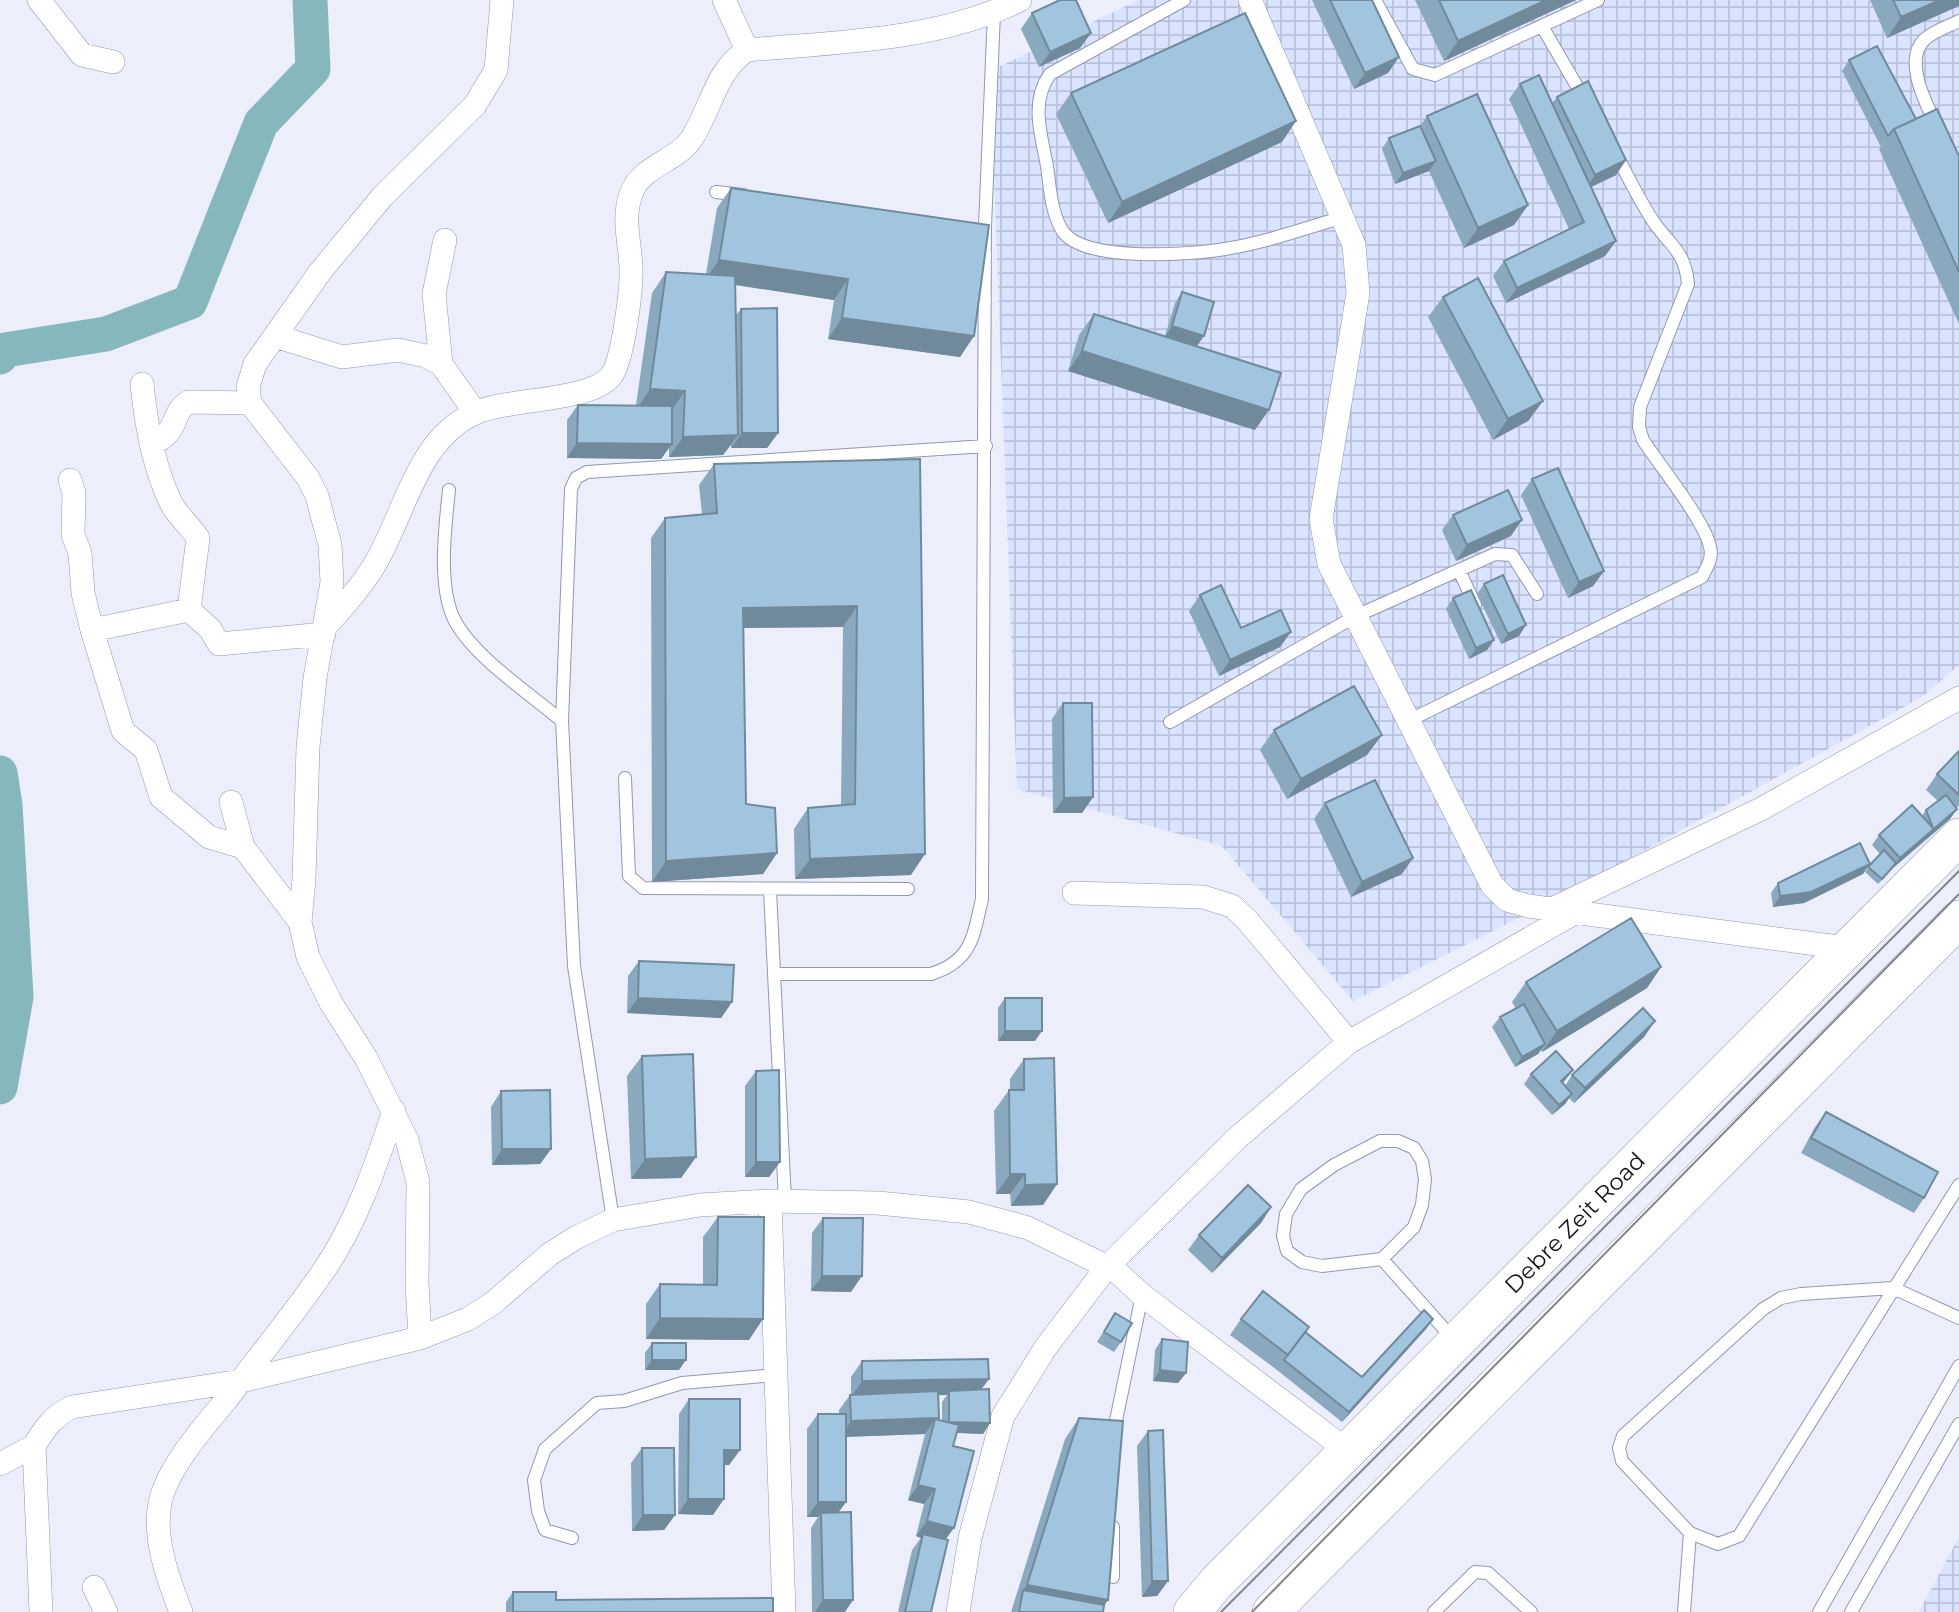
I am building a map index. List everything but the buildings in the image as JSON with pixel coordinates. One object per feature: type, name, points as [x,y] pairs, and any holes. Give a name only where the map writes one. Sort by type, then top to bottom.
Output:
[{"type":"main road","name":"Debre Zeit Road","points":[[1192,1612],[1216,1583],[1959,836]]},
{"type":"main road","points":[[1271,1612],[1959,919]]},
{"type":"street","points":[[39,0],[82,55],[113,62]]},
{"type":"street","points":[[420,1338],[417,1283],[418,1182],[407,1140],[366,1058],[331,1003],[308,957],[300,922],[308,747],[315,678],[332,582],[330,545],[317,496],[308,478],[250,402],[250,375],[320,272],[382,197],[475,105],[496,70],[502,0]]},
{"type":"street","points":[[724,0],[747,50]]},
{"type":"street","points":[[189,610],[210,629],[219,644],[325,630],[376,562],[410,487],[436,445],[449,431],[475,412],[586,390],[612,376],[618,362],[631,283],[626,226],[632,192],[655,166],[692,139],[724,69],[747,50],[915,31],[994,13],[1020,0]]},
{"type":"street","points":[[1250,0],[1354,245],[1358,293],[1321,519],[1329,564],[1492,885],[1507,900],[1551,909],[1846,948]]},
{"type":"street","points":[[440,364],[435,294],[445,240]]},
{"type":"street","points":[[275,336],[342,356],[398,350],[426,356],[440,364],[475,412]]},
{"type":"street","points":[[142,384],[151,444],[171,502],[198,538],[189,610]]},
{"type":"street","points":[[151,444],[170,433],[179,411],[189,402],[250,402]]},
{"type":"street","points":[[70,480],[74,493],[73,535],[80,552],[83,593],[123,731],[146,750],[161,797],[209,838],[243,847]]},
{"type":"street","points":[[92,630],[189,610]]},
{"type":"street","points":[[1551,909],[1761,809],[1959,698]]},
{"type":"street","points":[[231,802],[243,847],[300,922]]},
{"type":"street","points":[[1074,893],[1203,897],[1232,906],[1247,920],[1349,1042]]},
{"type":"street","points":[[958,1612],[971,1538],[1003,1416],[1046,1347],[1107,1267],[1236,1139],[1349,1042],[1576,912]]},
{"type":"street","points":[[181,1612],[168,1578],[160,1532],[160,1503],[168,1482],[197,1437],[321,1274],[367,1191],[394,1111]]},
{"type":"street","points":[[778,1201],[776,1375],[784,1612]]},
{"type":"street","points":[[0,1464],[34,1446],[48,1423],[58,1413],[72,1406],[241,1381],[420,1338],[476,1314],[493,1303],[550,1254],[577,1237],[613,1220],[700,1205],[778,1201],[878,1203],[969,1212],[1028,1228],[1107,1267],[1349,1451]]},
{"type":"street","points":[[34,1446],[41,1612]]},
{"type":"street","points":[[94,1587],[106,1612]]},
{"type":"lane","points":[[1184,0],[1050,74],[1042,86],[1038,118],[1056,220],[1066,235],[1081,244],[1102,251],[1178,254],[1227,249],[1344,217]]},
{"type":"lane","points":[[1375,0],[1413,69],[1423,74],[1435,75],[1543,28],[1598,0]]},
{"type":"lane","points":[[774,974],[931,974],[950,968],[964,956],[982,899],[986,446],[978,225],[994,13]]},
{"type":"lane","points":[[1941,136],[1924,98],[1916,68],[1916,54],[1924,40],[1959,21]]},
{"type":"lane","points":[[1543,28],[1589,108]]},
{"type":"lane","points":[[1410,720],[1702,577],[1710,563],[1710,547],[1702,528],[1643,440],[1639,427],[1640,407],[1688,284],[1687,268],[1680,252],[1655,224],[1609,143]]},
{"type":"lane","points":[[716,192],[756,197]]},
{"type":"lane","points":[[613,1220],[574,966],[562,721],[571,489],[576,478],[586,472],[986,446]]},
{"type":"lane","points":[[449,490],[444,571],[454,620],[469,642],[562,721]]},
{"type":"lane","points":[[1170,722],[1356,616],[1503,553],[1511,555],[1537,594]]},
{"type":"lane","points":[[1459,570],[1482,621]]},
{"type":"lane","points":[[625,778],[629,876],[634,883],[656,890],[908,888]]},
{"type":"lane","points":[[770,890],[778,1201]]},
{"type":"lane","points":[[1380,1141],[1398,1141],[1414,1148],[1422,1161],[1422,1205],[1414,1227],[1382,1259],[1322,1266],[1302,1262],[1287,1251],[1283,1236],[1286,1214],[1301,1189],[1334,1165],[1380,1141]]},
{"type":"lane","points":[[1959,1185],[1893,1288],[1739,1536],[1718,1544],[1690,1533],[1622,1461],[1619,1448],[1623,1436],[1763,1309],[1781,1298],[1893,1288],[1959,1318]]},
{"type":"lane","points":[[1382,1259],[1457,1342]]},
{"type":"lane","points":[[1113,1453],[1116,1413],[1142,1295]]},
{"type":"lane","points":[[1819,1612],[1959,1366]]},
{"type":"lane","points":[[572,1538],[545,1530],[538,1511],[534,1480],[545,1449],[597,1403],[624,1401],[682,1383],[776,1375]]},
{"type":"lane","points":[[1851,1612],[1959,1424]]},
{"type":"lane","points":[[1113,1508],[1113,1577]]},
{"type":"lane","points":[[1684,1612],[1690,1533]]},
{"type":"lane","points":[[1434,1612],[1475,1572],[1488,1573],[1531,1612]]},
{"type":"shaded area","points":[[1139,0],[1959,0],[1959,665],[1922,697],[1553,901],[1353,1001],[1222,846],[1017,789],[990,71]]},
{"type":"shaded area","points":[[1959,1537],[1959,1612],[1919,1612]]},
{"type":"waterway","points":[[0,357],[5,350],[106,334],[190,302],[261,123],[313,69],[310,0]]},
{"type":"waterway","points":[[0,773],[5,805],[16,997],[0,1087]]},
{"type":"tram line","points":[[1221,1612],[1959,871]]},
{"type":"tram line","points":[[1252,1612],[1959,894]]}]
